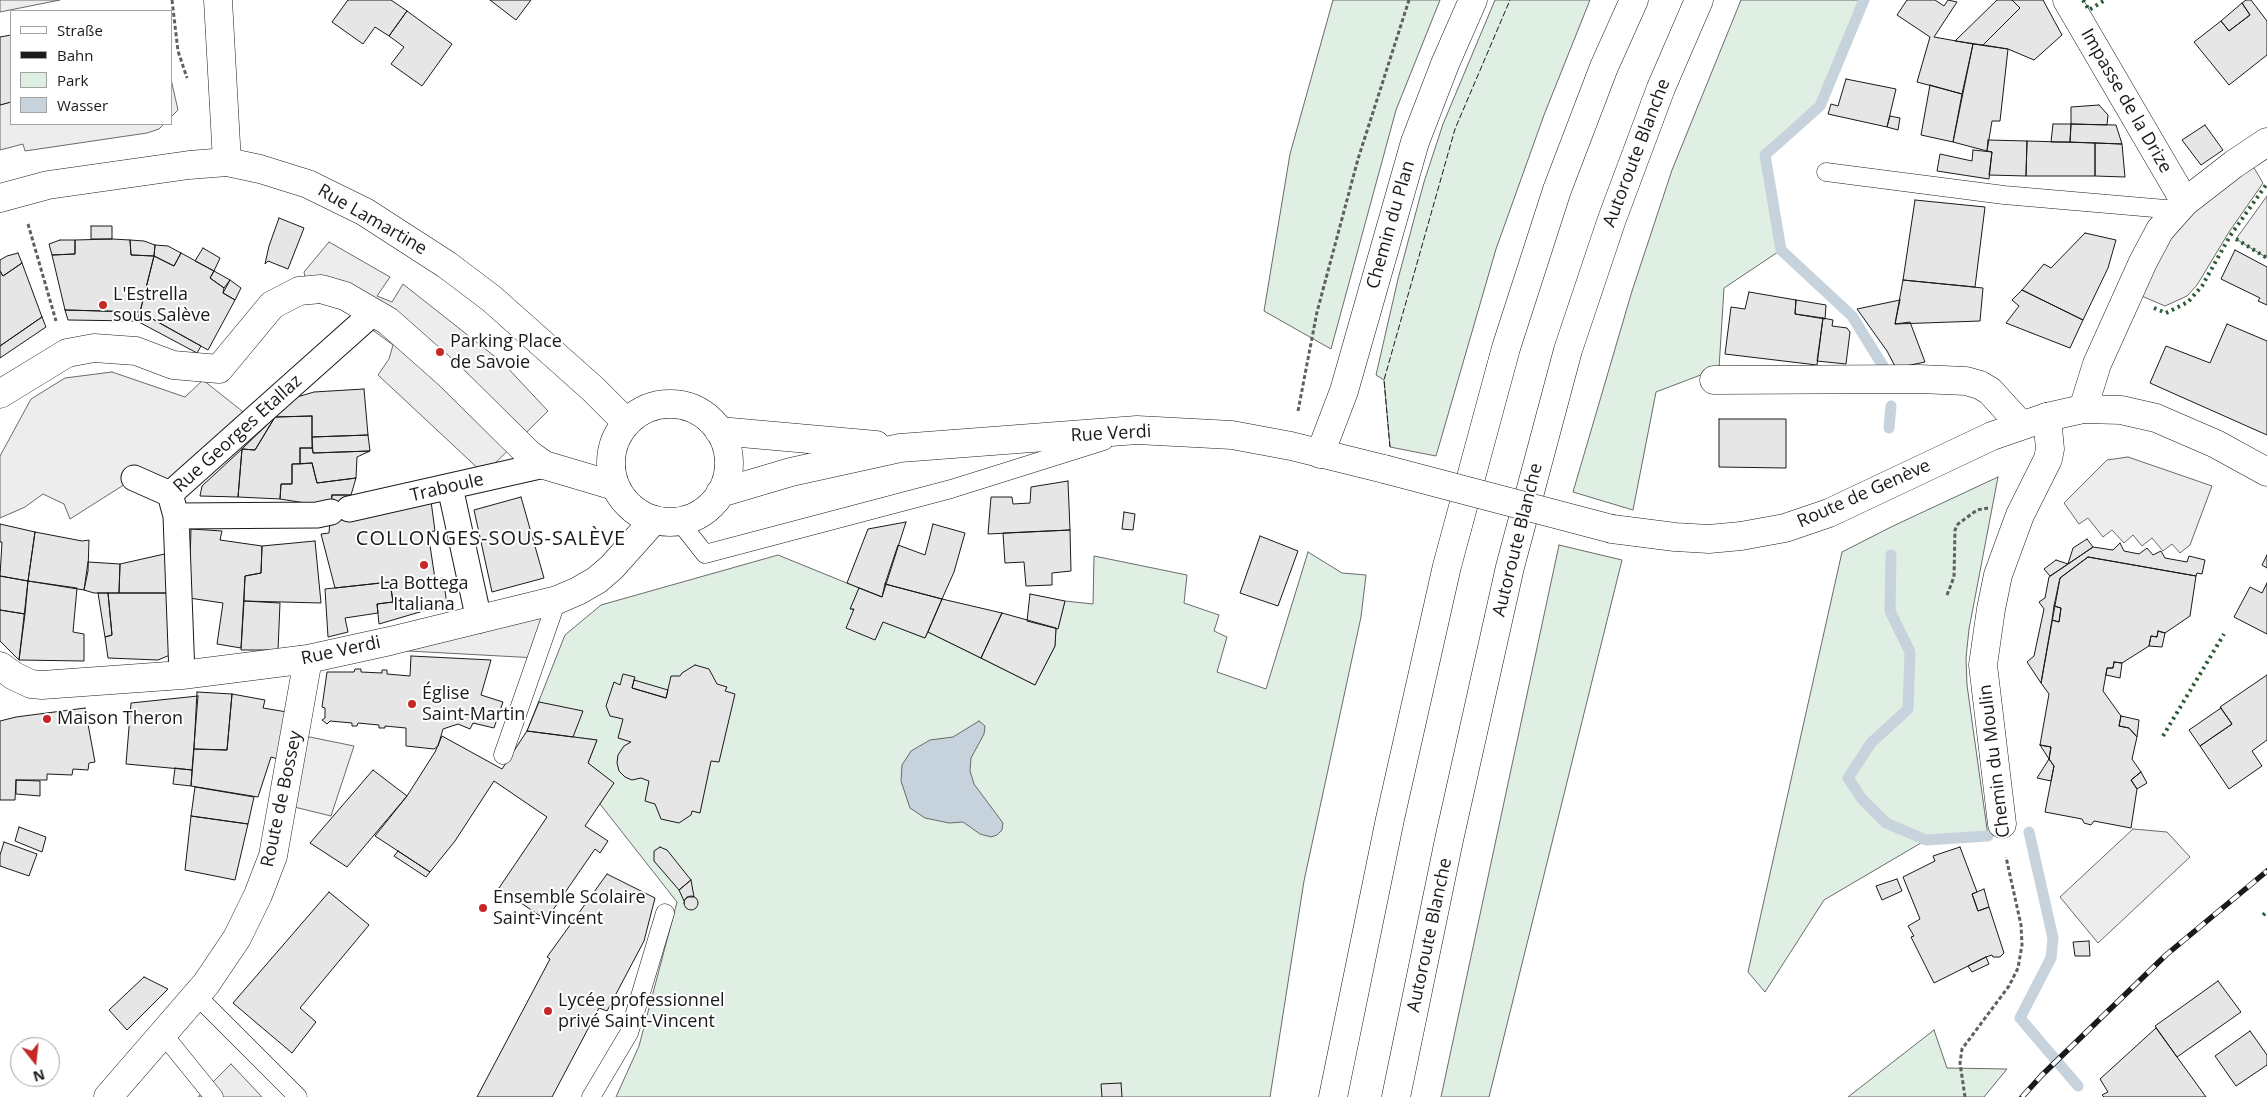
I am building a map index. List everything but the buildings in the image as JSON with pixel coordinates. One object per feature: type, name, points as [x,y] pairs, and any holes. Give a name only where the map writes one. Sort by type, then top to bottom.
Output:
[{"type":"main road","points":[[218,0],[227,162]]},
{"type":"main road","name":"Chemin du Plan","points":[[1320,454],[1344,391],[1415,142],[1445,64],[1473,0]]},
{"type":"main road","points":[[1332,1097],[1390,819],[1447,566],[1504,358],[1557,190],[1604,67],[1634,0]]},
{"type":"main road","name":"Autoroute Blanche","points":[[1396,1097],[1449,840],[1510,567],[1568,350],[1612,219],[1661,88],[1699,0]]},
{"type":"main road","name":"Impasse de la Drize","points":[[2067,0],[2181,206]]},
{"type":"main road","points":[[2083,409],[2097,364],[2143,262],[2160,230],[2181,206],[2234,164],[2267,142]]},
{"type":"main road","name":"Rue Lamartine","points":[[0,198],[48,185],[189,165],[227,162],[260,169],[308,184],[365,212],[412,242],[492,299],[593,389],[627,423]]},
{"type":"main road","points":[[0,394],[67,353],[94,348],[136,351],[204,374],[219,369],[272,305],[298,291],[333,290],[388,321],[449,375],[529,454],[544,465],[615,486]]},
{"type":"main road","points":[[1714,380],[1919,379],[1966,381],[1980,384],[1990,391],[2021,425]]},
{"type":"main road","points":[[667,404],[682,406],[696,411],[709,419],[719,431],[728,456],[729,469],[720,493],[702,512],[667,521],[630,507],[622,498],[615,486],[611,473],[613,446],[618,433],[639,413],[652,407],[667,404]]},
{"type":"main road","name":"Route de Genève","points":[[1384,469],[1612,529],[1709,539],[1741,536],[1785,528],[1830,513],[1906,475],[2021,425],[2083,409],[2121,410],[2156,418],[2216,444],[2267,472]]},
{"type":"main road","name":"Chemin du Moulin","points":[[2002,824],[1984,665],[1991,609],[1998,575],[2020,515],[2048,459],[2050,449],[2047,417]]},
{"type":"main road","name":"Rue Verdi","points":[[720,493],[791,472],[900,448],[1137,430],[1232,435],[1291,446],[1384,469]]},
{"type":"main road","name":"Rue Verdi","points":[[719,431],[900,448]]},
{"type":"main road","name":"Rue Verdi","points":[[5,677],[42,685],[182,675],[308,659],[479,620],[558,600],[597,580],[667,521]]},
{"type":"main road","name":"Route de Bossey","points":[[108,1097],[196,994],[236,938],[258,895],[273,856],[308,659]]},
{"type":"street","name":"Rue Georges Etallaz","points":[[182,675],[173,504],[374,312]]},
{"type":"street","name":"Traboule","points":[[173,504],[317,515],[544,465]]},
{"type":"street","points":[[134,478],[173,504]]},
{"type":"street","points":[[450,487],[479,620]]},
{"type":"lane","points":[[1826,172],[2004,195],[2181,206]]},
{"type":"lane","points":[[667,521],[705,554],[951,489],[1137,430]]},
{"type":"lane","points":[[503,755],[558,600]]},
{"type":"lane","points":[[591,1097],[629,1033],[665,913]]},
{"type":"lane","points":[[196,994],[298,1097]]},
{"type":"lane","points":[[163,1034],[214,1097]]},
{"type":"path","points":[[1291,446],[1317,312],[1358,159],[1409,0]]},
{"type":"path","points":[[37,255],[58,326]]},
{"type":"path","points":[[1948,595],[1954,577],[1955,530],[1962,519],[1985,508],[1996,508],[2020,515]]},
{"type":"path","name":"Chemin du Moulin","points":[[1965,1097],[1960,1062],[1962,1049],[2009,986],[2018,968],[2022,945],[2022,925],[2006,854],[2002,824]]},
{"type":"green space","points":[[1333,0],[1440,0],[1396,110],[1331,349],[1264,311],[1290,154]]},
{"type":"green space","points":[[1495,0],[1590,0],[1544,115],[1496,249],[1436,456],[1390,447],[1384,380],[1376,375],[1398,279],[1424,182],[1443,124]]},
{"type":"green space","points":[[1741,0],[1864,0],[1820,106],[1765,155],[1781,250],[1724,288],[1719,368],[1656,392],[1633,510],[1573,492],[1632,291],[1672,170]]},
{"type":"green space","points":[[1998,477],[1969,629],[1966,658],[1967,685],[1988,836],[1926,840],[1824,900],[1765,992],[1748,972],[1842,552]]},
{"type":"green space","points":[[1559,545],[1622,560],[1489,1097],[1441,1097]]},
{"type":"green space","points":[[1308,552],[1342,573],[1366,575],[1361,617],[1304,881],[1270,1097],[616,1097],[639,1046],[677,902],[600,804],[613,783],[588,763],[597,740],[527,731],[565,635],[601,605],[778,555],[859,588],[851,609],[925,638],[928,632],[1035,685],[1055,646],[1056,628],[1058,628],[1065,601],[1093,604],[1094,556],[1187,575],[1184,603],[1219,615],[1214,631],[1227,637],[1217,672],[1266,689]]},
{"type":"green space","points":[[1934,1030],[1947,1068],[2007,1069],[1984,1097],[1848,1097]]},
{"type":"shaded area","points":[[0,0],[60,0],[0,12]]},
{"type":"shaded area","points":[[172,83],[178,110],[172,116]]},
{"type":"shaded area","points":[[10,102],[10,125],[163,125],[159,129],[147,133],[25,151],[23,144],[0,150],[0,105]]},
{"type":"shaded area","points":[[2247,156],[2263,183],[2229,232],[2197,285],[2187,296],[2165,306],[2130,291],[2143,262]]},
{"type":"shaded area","points":[[2267,196],[2267,258],[2236,239]]},
{"type":"shaded area","name":"Parking Place de Savoie","points":[[329,242],[390,277],[377,296],[392,302],[403,284],[503,363],[548,411],[484,474],[378,375],[389,359],[393,345],[337,304],[310,300],[304,272]]},
{"type":"shaded area","points":[[112,372],[185,397],[203,380],[247,415],[174,481],[130,481],[70,519],[64,504],[43,494],[25,507],[0,518],[0,456],[31,399],[65,378]]},
{"type":"shaded area","points":[[2128,457],[2212,486],[2190,545],[2180,553],[2172,544],[2163,551],[2152,538],[2142,546],[2133,535],[2124,543],[2112,530],[2103,537],[2088,518],[2079,524],[2064,503],[2107,460]]},
{"type":"shaded area","points":[[557,600],[537,658],[390,650]]},
{"type":"shaded area","points":[[295,734],[354,746],[331,816],[282,804]]},
{"type":"shaded area","points":[[2133,829],[2167,832],[2190,857],[2098,943],[2060,897]]},
{"type":"shaded area","points":[[231,1064],[262,1097],[198,1097]]},
{"type":"water","points":[[979,721],[985,726],[984,734],[971,758],[970,771],[974,784],[1003,823],[1002,830],[997,835],[991,837],[980,834],[963,822],[949,823],[925,818],[910,808],[901,781],[902,765],[911,751],[930,740],[953,737]]},
{"type":"waterway","points":[[1864,0],[1820,106],[1765,155],[1781,250],[1852,316],[1883,366]]},
{"type":"waterway","points":[[1889,428],[1891,406]]},
{"type":"waterway","points":[[1891,555],[1890,611],[1910,652],[1908,709],[1871,743],[1848,778],[1862,799],[1886,823],[1926,840],[1988,836]]},
{"type":"waterway","points":[[2029,832],[2053,938],[2051,958],[2020,1018],[2078,1086]]},
{"type":"railway","points":[[2022,1097],[2042,1075],[2166,955],[2267,871]]},
{"type":"hedge","points":[[2083,0],[2089,10],[2105,0]]},
{"type":"hedge","points":[[2154,308],[2166,313],[2188,302],[2202,286],[2230,236],[2266,185]]},
{"type":"hedge","points":[[2236,239],[2267,258]]},
{"type":"hedge","points":[[2163,736],[2224,634]]},
{"type":"hedge","points":[[2263,915],[2267,912]]},
{"type":"fence","points":[[1390,447],[1384,380],[1455,129],[1510,0]]},
{"type":"place","name":"L'Estrella sous Salève","points":[[103,305]]},
{"type":"place","name":"Parking Place de Savoie","points":[[440,352]]},
{"type":"place","name":"La Bottega Italiana","points":[[424,565]]},
{"type":"place","name":"Église Saint-Martin","points":[[412,704]]},
{"type":"place","name":"Maison Theron","points":[[47,719]]},
{"type":"place","name":"Ensemble Scolaire Saint-Vincent","points":[[483,908]]},
{"type":"place","name":"Lycée professionnel privé Saint-Vincent","points":[[548,1011]]},
{"type":"district","name":"COLLONGES-SOUS-SALÈVE","points":[[491,539]]}]
